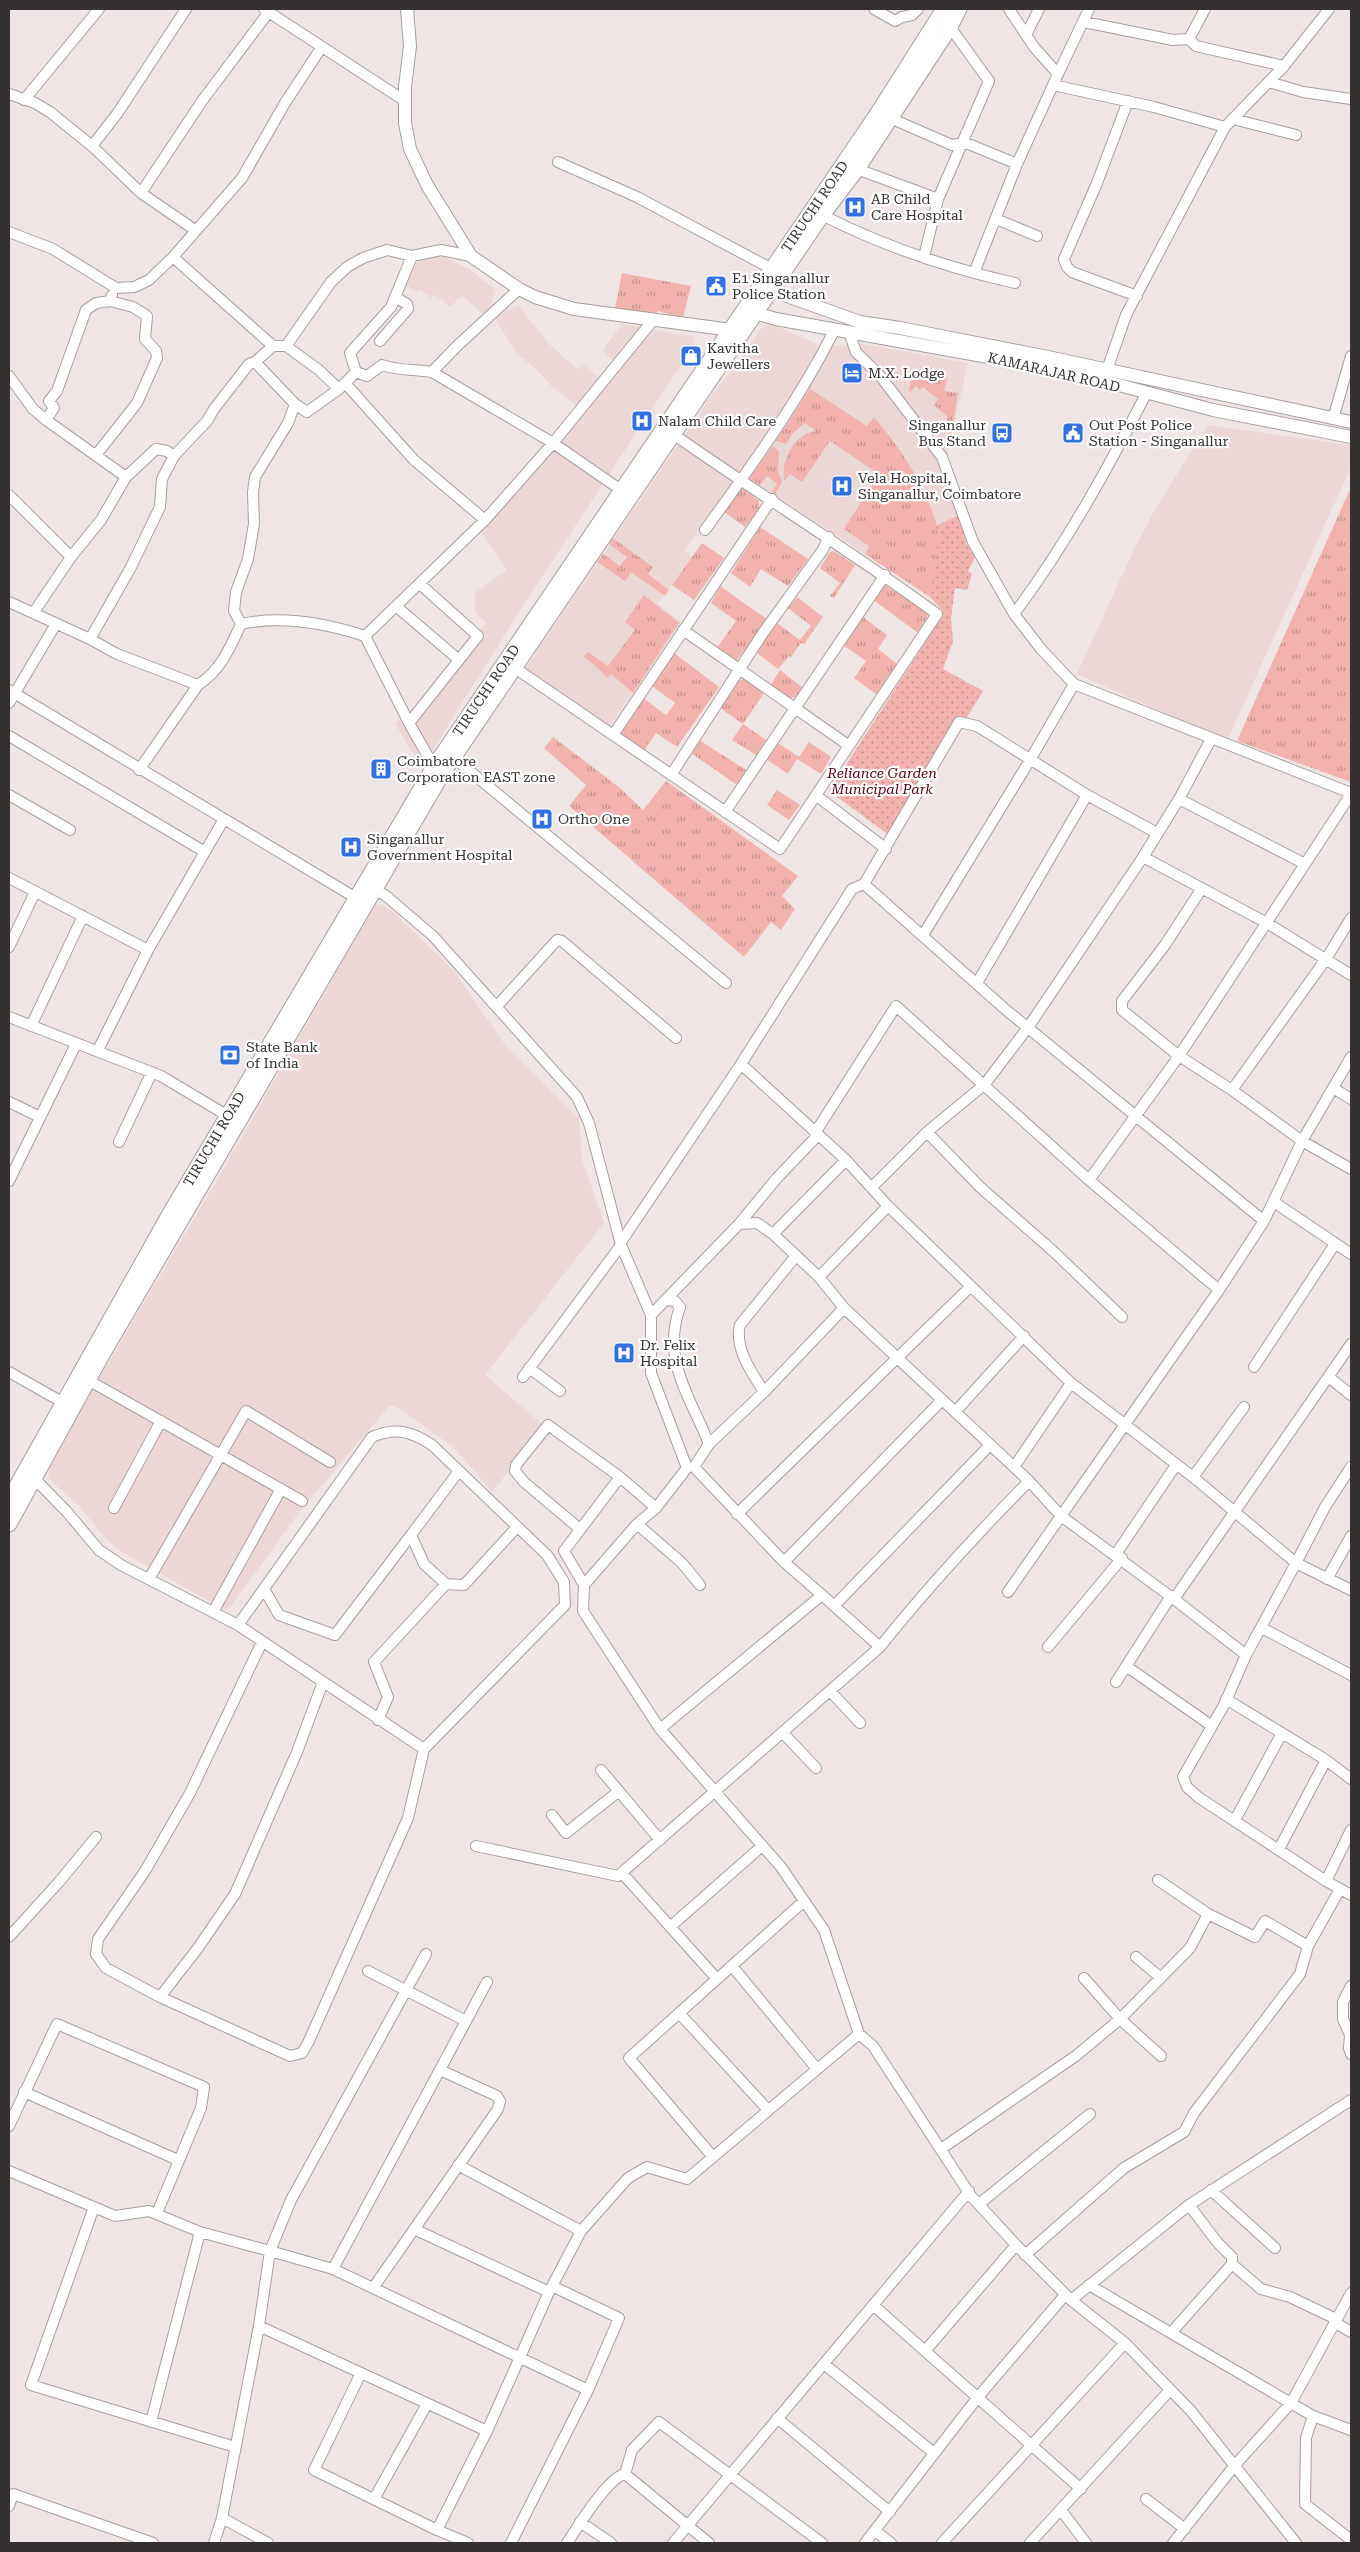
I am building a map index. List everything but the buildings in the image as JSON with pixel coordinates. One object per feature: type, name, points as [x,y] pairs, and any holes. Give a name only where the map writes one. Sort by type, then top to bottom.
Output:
[{"type":"highway","name":"TIRUCHI ROAD","points":[[9,1500],[62,1402],[434,767],[578,563],[673,434],[772,269],[876,116],[944,9]]},
{"type":"highway","name":"TIRUCHI ROAD","points":[[9,1524],[33,1477],[88,1380],[374,890],[454,758],[515,668],[621,490],[736,331],[755,313],[822,215],[857,170],[950,27],[959,9]]},
{"type":"main road","points":[[407,9],[408,65],[405,123],[410,149],[427,185],[470,256],[519,289],[535,297],[574,308],[736,331]]},
{"type":"main road","name":"KAMARAJAR ROAD","points":[[770,290],[860,322],[900,328],[1351,422]]},
{"type":"main road","name":"KAMARAJAR ROAD","points":[[755,313],[776,319],[1029,364],[1100,380],[1146,394],[1213,410],[1351,437]]},
{"type":"street","points":[[24,100],[99,9]]},
{"type":"street","points":[[92,146],[117,114],[186,9]]},
{"type":"street","points":[[874,9],[895,21],[912,15],[918,9]]},
{"type":"street","points":[[1009,9],[1026,35],[1058,74]]},
{"type":"street","points":[[1026,35],[1039,9]]},
{"type":"street","points":[[974,274],[1018,164],[1089,9]]},
{"type":"street","points":[[1189,39],[1205,9]]},
{"type":"street","points":[[1106,370],[1126,315],[1229,123],[1284,66],[1329,9]]},
{"type":"street","points":[[141,193],[265,11],[405,101]]},
{"type":"street","points":[[1084,22],[1173,40],[1189,39],[1196,46],[1284,66]]},
{"type":"street","points":[[924,257],[938,199],[964,143],[989,81],[950,27]]},
{"type":"street","points":[[9,232],[53,249],[116,288],[134,287],[149,280],[173,257],[194,230],[242,178],[321,48]]},
{"type":"street","points":[[1269,82],[1303,92],[1351,99]]},
{"type":"street","points":[[1053,86],[1296,135]]},
{"type":"street","points":[[9,94],[34,103],[50,112],[92,146],[141,193],[194,230]]},
{"type":"street","points":[[1128,101],[1098,183],[1064,259],[1067,267],[1072,272],[1137,296]]},
{"type":"street","points":[[890,118],[952,145],[964,143],[1018,164]]},
{"type":"street","points":[[558,162],[637,197],[772,269]]},
{"type":"street","points":[[857,170],[938,199]]},
{"type":"street","points":[[822,215],[862,235],[924,257],[974,274],[1015,283]]},
{"type":"street","points":[[996,219],[1037,236]]},
{"type":"street","points":[[286,346],[331,282],[347,267],[362,258],[388,250],[412,256],[440,250],[470,256]]},
{"type":"street","points":[[356,372],[350,354],[386,314],[412,256]]},
{"type":"street","points":[[173,257],[273,346]]},
{"type":"street","points":[[110,301],[116,288]]},
{"type":"street","points":[[432,372],[457,346],[519,289]]},
{"type":"street","points":[[380,341],[408,309],[407,304],[395,297]]},
{"type":"street","points":[[46,420],[54,408],[49,401],[56,391],[86,310],[96,303],[110,301],[133,307],[147,316],[145,339],[156,351],[157,358],[137,403],[96,455]]},
{"type":"street","points":[[365,636],[485,520],[553,443],[654,319]]},
{"type":"street","points":[[705,530],[814,370],[835,329]]},
{"type":"street","points":[[849,332],[856,352],[881,377],[942,457],[973,542],[1014,614],[1041,649],[1074,684],[1351,794],[1178,1056],[1089,1180]]},
{"type":"street","points":[[90,639],[130,569],[160,507],[162,479],[174,456],[207,421],[241,373],[273,346],[286,346],[342,386],[414,460],[485,520]]},
{"type":"street","points":[[1333,419],[1351,356]]},
{"type":"street","points":[[255,362],[295,404],[307,412],[342,386],[356,372]]},
{"type":"street","points":[[356,372],[367,376],[382,365],[396,370],[412,369],[432,372],[553,443],[621,490]]},
{"type":"street","points":[[9,376],[33,409],[126,477]]},
{"type":"street","points":[[1014,614],[1043,576],[1115,453],[1146,394]]},
{"type":"street","points":[[241,624],[234,612],[236,592],[248,559],[254,524],[252,492],[255,477],[288,423],[295,404]]},
{"type":"street","points":[[515,668],[780,849],[817,796],[848,745],[938,614],[885,575],[772,499],[740,481],[673,434]]},
{"type":"street","points":[[34,612],[71,556],[101,520],[126,477],[156,449],[167,450],[174,456]]},
{"type":"street","points":[[9,495],[71,556]]},
{"type":"street","points":[[613,735],[772,499]]},
{"type":"street","points":[[671,774],[740,672],[763,633],[822,551],[829,537]]},
{"type":"street","points":[[726,812],[885,575]]},
{"type":"street","points":[[409,722],[478,636],[420,584]]},
{"type":"street","points":[[9,602],[34,612],[117,654],[198,685]]},
{"type":"street","points":[[397,607],[460,660]]},
{"type":"street","points":[[241,624],[266,619],[328,624],[365,636],[434,767]]},
{"type":"street","points":[[9,703],[12,691],[56,624]]},
{"type":"street","points":[[139,770],[198,685],[211,677],[228,655],[241,624]]},
{"type":"street","points":[[683,630],[740,672],[848,745]]},
{"type":"street","points":[[922,934],[1030,760],[1074,684]]},
{"type":"street","points":[[12,691],[139,770],[356,898]]},
{"type":"street","points":[[560,1391],[526,1372],[621,1244],[741,1064],[852,889],[864,884],[959,722],[977,726],[1088,795],[1157,833]]},
{"type":"street","points":[[9,736],[205,852]]},
{"type":"street","points":[[872,1187],[928,1132],[984,1084],[1029,1026],[1143,857],[1178,800],[1211,739]]},
{"type":"street","points":[[454,758],[726,983]]},
{"type":"street","points":[[9,795],[70,830]]},
{"type":"street","points":[[977,983],[1088,795]]},
{"type":"street","points":[[817,796],[886,848]]},
{"type":"street","points":[[1178,800],[1305,864]]},
{"type":"street","points":[[98,1050],[148,950],[224,819]]},
{"type":"street","points":[[1143,857],[1266,923],[1351,975]]},
{"type":"street","points":[[9,878],[148,950]]},
{"type":"street","points":[[864,884],[977,983],[1136,1117],[1264,1221]]},
{"type":"street","points":[[1202,888],[1165,946],[1122,1001],[1122,1010],[1178,1056],[1232,1090],[1302,1141],[1351,1169]]},
{"type":"street","points":[[374,890],[385,895],[433,936],[577,1097],[589,1123],[621,1244],[652,1315],[651,1373],[687,1468],[656,1508],[637,1524],[584,1585]]},
{"type":"street","points":[[9,947],[35,892]]},
{"type":"street","points":[[31,1026],[83,916]]},
{"type":"street","points":[[1232,1090],[1326,959],[1351,918]]},
{"type":"street","points":[[497,1006],[557,940],[562,941],[676,1038]]},
{"type":"street","points":[[652,1315],[738,1224],[816,1134],[896,1006],[1089,1180],[1219,1290]]},
{"type":"street","points":[[9,1017],[152,1072],[228,1116]]},
{"type":"street","points":[[9,1181],[76,1044]]},
{"type":"street","points":[[1008,1592],[1219,1290],[1264,1221],[1302,1141],[1351,1057]]},
{"type":"street","points":[[741,1064],[846,1160],[888,1206],[1071,1383],[1193,1477],[1296,1563],[1351,1590]]},
{"type":"street","points":[[120,1142],[152,1072]]},
{"type":"street","points":[[1333,1088],[1351,1099]]},
{"type":"street","points":[[9,1102],[40,1117]]},
{"type":"street","points":[[928,1132],[980,1187],[1122,1316]]},
{"type":"street","points":[[773,1234],[846,1160]]},
{"type":"street","points":[[1274,1202],[1351,1254]]},
{"type":"street","points":[[819,1277],[888,1206]]},
{"type":"street","points":[[738,1224],[757,1223],[773,1234],[819,1277],[844,1308],[1029,1481],[1061,1516],[1119,1556],[1246,1655]]},
{"type":"street","points":[[1254,1367],[1335,1244]]},
{"type":"street","points":[[764,1392],[742,1352],[738,1334],[740,1325],[795,1256]]},
{"type":"street","points":[[737,1514],[970,1287]]},
{"type":"street","points":[[666,1300],[675,1302],[680,1307],[674,1323],[672,1345],[675,1361],[709,1444]]},
{"type":"street","points":[[844,1308],[764,1392],[709,1444],[694,1467],[784,1562],[880,1647]]},
{"type":"street","points":[[955,1412],[1024,1336]]},
{"type":"street","points":[[1116,1682],[1173,1597],[1330,1378],[1351,1344]]},
{"type":"street","points":[[9,1372],[62,1402]]},
{"type":"street","points":[[1330,1378],[1351,1395]]},
{"type":"street","points":[[88,1380],[302,1500]]},
{"type":"street","points":[[1014,1468],[1071,1383]]},
{"type":"street","points":[[784,1562],[942,1400]]},
{"type":"street","points":[[1193,1477],[1244,1407]]},
{"type":"street","points":[[149,1579],[246,1411],[330,1462]]},
{"type":"street","points":[[114,1508],[161,1421]]},
{"type":"street","points":[[580,1529],[524,1482],[515,1471],[516,1465],[543,1428],[548,1425],[620,1478],[656,1508]]},
{"type":"street","points":[[238,1625],[372,1437],[395,1430],[417,1435],[432,1445],[547,1556],[564,1582],[565,1605],[424,1750],[408,1818],[302,2053],[290,2056],[160,1997],[106,1968],[96,1954],[98,1939],[145,1871],[190,1793],[262,1642]]},
{"type":"street","points":[[834,1606],[990,1445]]},
{"type":"street","points":[[1048,1647],[1119,1556],[1176,1465]]},
{"type":"street","points":[[1351,1467],[1325,1507],[1246,1655],[1212,1726],[1183,1777],[1187,1787],[1198,1797],[1326,1881],[1351,1895]]},
{"type":"street","points":[[264,1589],[279,1615],[334,1635],[459,1471]]},
{"type":"street","points":[[33,1477],[67,1512],[99,1550],[149,1579],[238,1625],[424,1750]]},
{"type":"street","points":[[620,1478],[564,1551],[584,1585],[583,1611],[660,1729],[781,1867],[824,1930],[859,2034],[873,2046],[968,2191],[1025,2255],[1068,2297],[1125,2343],[1170,2390],[1235,2464],[1296,2543]]},
{"type":"street","points":[[476,1846],[618,1876],[880,1647],[919,1598],[967,1544],[1029,1481]]},
{"type":"street","points":[[213,1612],[281,1489]]},
{"type":"street","points":[[637,1524],[682,1563],[700,1585]]},
{"type":"street","points":[[411,1535],[424,1564],[446,1584],[464,1585],[517,1526]]},
{"type":"street","points":[[1328,1579],[1351,1536]]},
{"type":"street","points":[[378,1720],[388,1697],[374,1662],[446,1584]]},
{"type":"street","points":[[660,1729],[822,1596]]},
{"type":"street","points":[[1262,1628],[1351,1675]]},
{"type":"street","points":[[1126,1666],[1212,1726]]},
{"type":"street","points":[[160,1997],[198,1948],[235,1894],[297,1752],[323,1682]]},
{"type":"street","points":[[830,1690],[860,1723]]},
{"type":"street","points":[[1226,1699],[1326,1760],[1351,1779]]},
{"type":"street","points":[[783,1733],[816,1768]]},
{"type":"street","points":[[1235,1820],[1282,1734]]},
{"type":"street","points":[[1279,1849],[1326,1760]]},
{"type":"street","points":[[601,1770],[660,1840]]},
{"type":"street","points":[[552,1816],[566,1833],[619,1791]]},
{"type":"street","points":[[1326,1881],[1351,1830]]},
{"type":"street","points":[[9,1937],[59,1882],[96,1837]]},
{"type":"street","points":[[670,1927],[762,1846]]},
{"type":"street","points":[[622,1873],[717,1980]]},
{"type":"street","points":[[1158,1880],[1208,1914],[1255,1937],[1265,1921],[1308,1946]]},
{"type":"street","points":[[1025,2255],[1124,2168],[1188,2128],[1199,2106],[1300,1974],[1308,1946],[1340,1888]]},
{"type":"street","points":[[713,2156],[629,2058],[804,1901]]},
{"type":"street","points":[[940,2149],[1077,2055],[1120,2019],[1190,1948],[1208,1914]]},
{"type":"street","points":[[214,2543],[222,2518],[259,2326],[270,2251],[291,2200],[426,1954]]},
{"type":"street","points":[[1136,1957],[1161,1978]]},
{"type":"street","points":[[732,1966],[817,2069]]},
{"type":"street","points":[[368,1971],[466,2021]]},
{"type":"street","points":[[1084,1978],[1120,2019],[1161,2056]]},
{"type":"street","points":[[333,2270],[487,1982]]},
{"type":"street","points":[[1351,1986],[1343,2002],[1343,2019],[1350,2035],[1348,2048],[1351,2054]]},
{"type":"street","points":[[679,2013],[768,2110]]},
{"type":"street","points":[[9,2126],[57,2024],[204,2087],[201,2108],[156,2213]]},
{"type":"street","points":[[437,2530],[487,2431],[550,2289],[580,2231],[628,2178],[647,2167],[687,2179],[859,2034]]},
{"type":"street","points":[[373,2288],[498,2109],[500,2100],[497,2096],[440,2070]]},
{"type":"street","points":[[24,2092],[178,2160]]},
{"type":"street","points":[[865,2543],[978,2397],[1068,2297],[1089,2285],[1211,2190],[1351,2100]]},
{"type":"street","points":[[979,2204],[1090,2114]]},
{"type":"street","points":[[458,2165],[580,2231]]},
{"type":"street","points":[[9,2171],[115,2216],[148,2211],[200,2232],[333,2270],[588,2390]]},
{"type":"street","points":[[1211,2190],[1275,2248]]},
{"type":"street","points":[[673,2543],[968,2191]]},
{"type":"street","points":[[1171,2333],[1232,2264],[1232,2258],[1217,2242],[1190,2205]]},
{"type":"street","points":[[94,2207],[51,2323],[31,2385],[235,2447]]},
{"type":"street","points":[[414,2229],[619,2318],[588,2390],[511,2543]]},
{"type":"street","points":[[151,2422],[200,2232]]},
{"type":"street","points":[[925,2352],[1016,2245]]},
{"type":"street","points":[[1232,2264],[1261,2289],[1290,2296],[1335,2320],[1351,2332]]},
{"type":"street","points":[[1089,2285],[1313,2416],[1351,2430]]},
{"type":"street","points":[[1173,2543],[1235,2464],[1291,2403],[1351,2293]]},
{"type":"street","points":[[873,2305],[1081,2489]]},
{"type":"street","points":[[259,2326],[487,2431]]},
{"type":"street","points":[[942,2543],[1125,2343]]},
{"type":"street","points":[[824,2364],[934,2453]]},
{"type":"street","points":[[361,2373],[314,2470],[437,2530],[468,2543]]},
{"type":"street","points":[[1030,2543],[1170,2390]]},
{"type":"street","points":[[374,2499],[427,2404]]},
{"type":"street","points":[[1313,2416],[1306,2438],[1304,2504],[1351,2540]]},
{"type":"street","points":[[777,2418],[890,2512]]},
{"type":"street","points":[[567,2543],[580,2522],[616,2478],[625,2474],[632,2450],[659,2422],[822,2543]]},
{"type":"street","points":[[625,2474],[709,2543]]},
{"type":"street","points":[[9,2506],[13,2494],[134,2540],[153,2543]]},
{"type":"street","points":[[1146,2499],[1185,2529]]},
{"type":"street","points":[[1061,2510],[1086,2543]]},
{"type":"street","points":[[222,2518],[268,2543]]},
{"type":"street","points":[[580,2522],[611,2543]]},
{"type":"street","points":[[875,2531],[891,2543]]},
{"type":"shaded area","points":[[440,255],[469,269],[495,289],[490,309],[482,317],[483,313],[462,296],[450,307],[434,294],[431,298],[419,289],[417,292],[403,284],[421,257]]},
{"type":"shaded area","points":[[518,305],[549,344],[578,370],[583,364],[598,377],[613,361],[603,350],[622,324],[694,337],[694,348],[526,601],[429,756],[418,762],[395,723],[412,713],[476,636],[486,622],[475,612],[475,593],[507,570],[480,531],[577,406],[552,387],[536,369],[517,354],[495,318]]},
{"type":"shaded area","points":[[766,325],[776,326],[831,350],[834,346],[864,344],[968,363],[947,456],[968,512],[935,526],[929,508],[870,546],[865,554],[741,473],[684,551],[692,557],[658,604],[681,622],[608,729],[524,670],[716,389]]},
{"type":"shaded area","points":[[1208,425],[1351,445],[1351,467],[1227,741],[1077,674],[1134,549],[1157,506]]},
{"type":"shaded area","points":[[380,904],[392,911],[454,971],[508,1049],[579,1118],[582,1159],[604,1223],[485,1375],[542,1424],[493,1492],[452,1446],[395,1406],[389,1406],[301,1510],[227,1611],[122,1552],[109,1542],[79,1506],[48,1478],[50,1467],[93,1388],[223,1170],[375,905]]},
{"type":"green space","points":[[622,273],[691,286],[683,318],[658,311],[656,314],[615,308]]},
{"type":"green space","points":[[912,375],[935,380],[936,376],[947,378],[944,391],[958,393],[951,435],[947,431],[951,426],[946,420],[948,417],[934,405],[938,399],[923,387],[920,390],[916,386],[910,392]]},
{"type":"green space","points":[[810,389],[867,426],[874,417],[895,443],[914,472],[929,503],[939,535],[938,556],[930,597],[865,554],[869,546],[844,529],[879,474],[830,441],[802,482],[790,474],[784,481],[785,465],[791,449],[801,437],[816,431],[805,423],[793,433],[786,444],[776,441]]},
{"type":"green space","points":[[773,446],[779,451],[778,471],[782,482],[775,494],[772,492],[777,484],[767,476],[760,485],[749,478]]},
{"type":"green space","points":[[741,487],[759,501],[759,509],[745,527],[724,512]]},
{"type":"green space","points":[[1351,487],[1351,782],[1237,741]]},
{"type":"green space","name":"Reliance Garden Municipal Park","points":[[958,516],[967,545],[975,557],[968,571],[972,574],[967,590],[955,588],[951,619],[953,641],[943,669],[983,691],[893,838],[829,791],[943,615],[943,611],[930,597],[939,537],[935,526]]},
{"type":"green space","points":[[760,527],[808,559],[788,586],[761,569],[750,587],[731,573]]},
{"type":"green space","points":[[613,538],[653,567],[648,574],[669,590],[665,596],[631,572],[625,581],[597,562],[603,554],[620,566],[627,557],[609,544]]},
{"type":"green space","points":[[702,543],[724,558],[694,600],[672,585]]},
{"type":"green space","points":[[834,551],[855,565],[834,598],[830,596],[840,583],[820,568],[830,552]]},
{"type":"green space","points":[[883,584],[929,614],[918,633],[872,599]]},
{"type":"green space","points":[[720,586],[768,620],[736,661],[716,649],[736,621],[711,603]]},
{"type":"green space","points":[[644,595],[679,623],[633,693],[611,674],[608,678],[584,656],[588,652],[608,666],[635,630],[625,622]]},
{"type":"green space","points":[[797,597],[823,617],[804,644],[801,643],[791,657],[789,656],[778,669],[756,652],[777,623],[800,640],[811,626],[788,608]]},
{"type":"green space","points":[[863,617],[887,635],[878,649],[897,664],[876,694],[854,678],[866,661],[843,645]]},
{"type":"green space","points":[[674,653],[719,687],[677,747],[656,733],[643,752],[618,734],[643,698],[666,715],[675,703],[652,686]]},
{"type":"green space","points":[[780,670],[803,688],[797,697],[788,698],[770,686]]},
{"type":"green space","points":[[744,679],[764,693],[743,724],[720,708],[739,680]]},
{"type":"green space","points":[[743,724],[766,740],[756,755],[732,740]]},
{"type":"green space","points":[[553,737],[620,788],[643,810],[666,781],[798,876],[782,896],[795,909],[781,930],[771,922],[744,957],[569,806],[586,785],[544,748]]},
{"type":"green space","points":[[699,740],[746,770],[737,785],[691,753]]},
{"type":"green space","points":[[809,742],[831,757],[821,774],[797,759],[788,774],[766,759],[778,743],[799,757]]},
{"type":"green space","points":[[777,790],[800,805],[789,820],[767,805]]},
{"type":"place","name":"AB Child Care Hospital","points":[[855,207]]},
{"type":"place","name":"E1 Singanallur Police Station","points":[[716,286]]},
{"type":"place","name":"Kavitha Jewellers","points":[[691,356]]},
{"type":"place","name":"M.X. Lodge","points":[[852,373]]},
{"type":"place","name":"Nalam Child Care","points":[[642,421]]},
{"type":"place","name":"Singanallur Bus Stand","points":[[1002,433]]},
{"type":"place","name":"Out Post Police Station - Singanallur","points":[[1073,433]]},
{"type":"place","name":"Vela Hospital, Singanallur, Coimbatore","points":[[842,486]]},
{"type":"place","name":"Coimbatore Corporation EAST zone","points":[[381,769]]},
{"type":"place","name":"Ortho One","points":[[542,819]]},
{"type":"place","name":"Singanallur Government Hospital","points":[[351,847]]},
{"type":"place","name":"State Bank of India","points":[[230,1055]]},
{"type":"place","name":"Dr. Felix Hospital","points":[[624,1353]]}]
